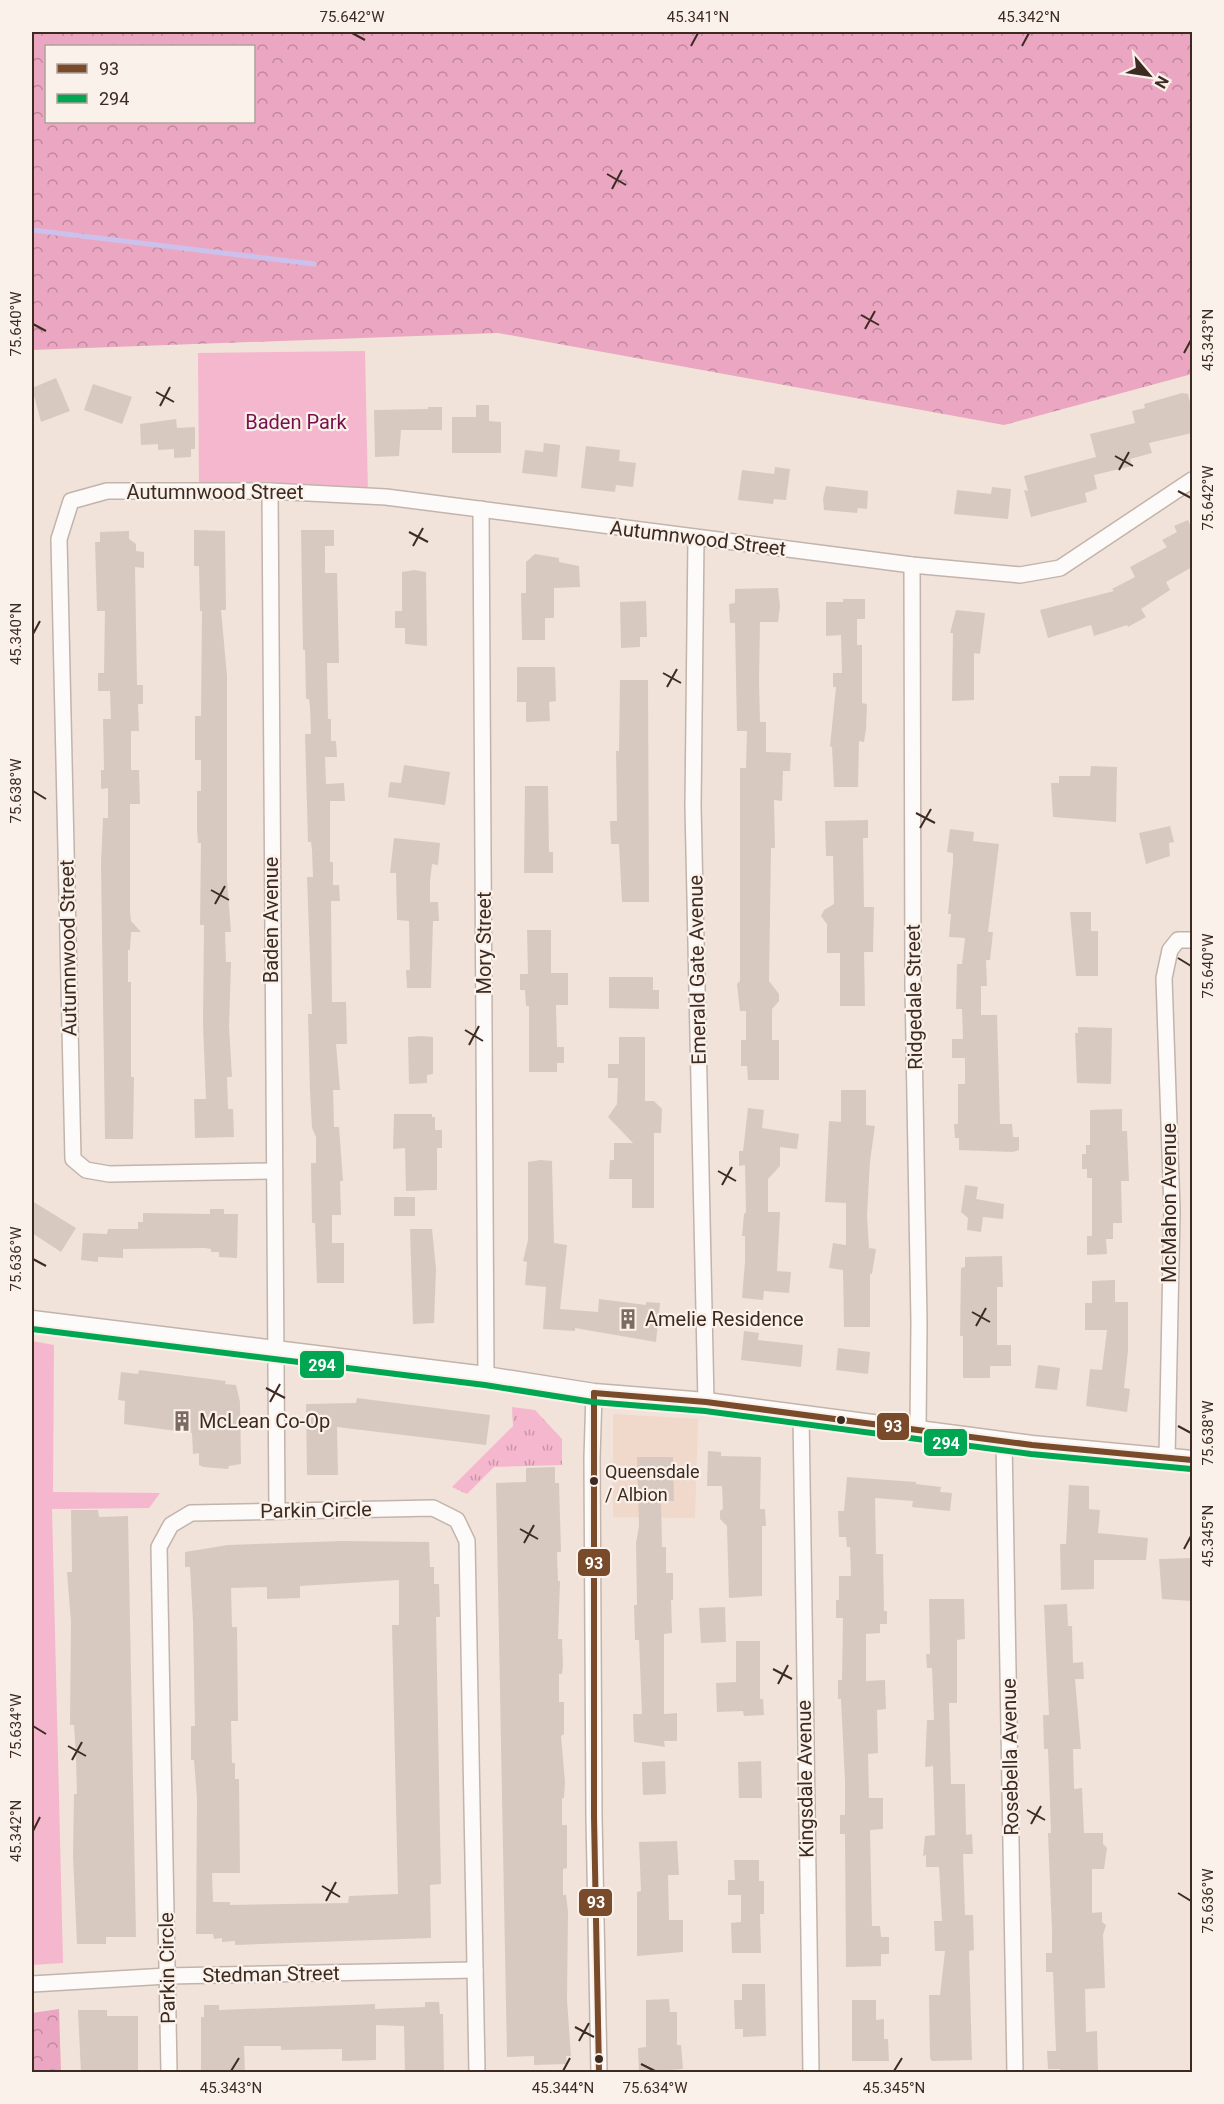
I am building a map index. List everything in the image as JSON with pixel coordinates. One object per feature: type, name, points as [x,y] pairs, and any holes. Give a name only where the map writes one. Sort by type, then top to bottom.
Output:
[{"type":"street","name":"Autumnwood Street","points":[[273,1171],[109,1174],[86,1170],[73,1159],[59,539],[71,501],[107,491],[270,490],[386,497],[912,565],[1020,575],[1060,568],[1192,480]]},
{"type":"street","name":"Baden Avenue","points":[[270,490],[277,1511]]},
{"type":"street","name":"Mory Street","points":[[481,509],[486,1376]]},
{"type":"street","name":"Emerald Gate Avenue","points":[[696,538],[693,806],[706,1402]]},
{"type":"street","name":"Ridgedale Street","points":[[912,565],[913,974],[919,1322],[918,1430]]},
{"type":"street","name":"McMahon Avenue","points":[[1167,1457],[1172,1210],[1164,978],[1170,950],[1178,940],[1192,940]]},
{"type":"street","points":[[32,1320],[486,1376],[594,1393],[706,1402],[1004,1441],[1192,1460]]},
{"type":"street","points":[[594,1393],[594,1817],[599,2073]]},
{"type":"street","name":"Kingsdale Avenue","points":[[801,1414],[811,2073]]},
{"type":"street","name":"Rosebella Avenue","points":[[1004,1441],[1015,2073]]},
{"type":"street","name":"Parkin Circle","points":[[169,2073],[159,1547],[171,1525],[191,1513],[433,1508],[457,1520],[467,1541],[477,2073]]},
{"type":"street","name":"Stedman Street","points":[[32,1984],[167,1976],[475,1970]]},
{"type":"shaded area","points":[[613,1414],[698,1419],[695,1518],[613,1517]]},
{"type":"green space","points":[[32,32],[1192,32],[1192,374],[1004,425],[498,333],[32,350]]},
{"type":"green space","name":"Baden Park","points":[[365,351],[368,494],[199,489],[198,353]]},
{"type":"green space","points":[[32,1341],[54,1345],[53,1492],[160,1493],[149,1508],[52,1509],[63,1963],[32,1965]]},
{"type":"green space","points":[[512,1407],[535,1410],[562,1439],[562,1465],[494,1467],[467,1494],[452,1487],[513,1426]]},
{"type":"green space","points":[[59,2009],[61,2072],[32,2072],[32,2013]]},
{"type":"building","points":[[56,378],[70,411],[41,422],[32,388]]},
{"type":"building","points":[[93,384],[132,397],[122,424],[84,410]]},
{"type":"building","points":[[1182,393],[1188,394],[1192,411],[1192,433],[1149,443],[1152,453],[1130,459],[1132,466],[1094,475],[1097,489],[1085,493],[1087,502],[1031,517],[1024,490],[1028,491],[1024,476],[1096,457],[1090,434],[1135,423],[1132,411],[1145,408],[1144,404]]},
{"type":"building","points":[[476,405],[489,405],[489,421],[501,422],[501,453],[452,453],[452,417],[476,417]]},
{"type":"building","points":[[428,407],[442,407],[442,430],[401,430],[399,456],[375,457],[374,410],[428,409]]},
{"type":"building","points":[[176,419],[177,428],[195,427],[195,449],[191,449],[191,457],[174,458],[174,449],[158,450],[158,444],[141,445],[140,424]]},
{"type":"building","points":[[544,443],[560,445],[557,477],[522,473],[525,450],[543,452]]},
{"type":"building","points":[[586,446],[620,450],[619,461],[636,463],[633,487],[616,485],[615,492],[581,488]]},
{"type":"building","points":[[775,467],[790,469],[786,500],[774,499],[773,504],[738,500],[742,470],[774,474]]},
{"type":"building","points":[[826,486],[868,491],[867,509],[858,508],[857,513],[824,510],[823,498]]},
{"type":"building","points":[[992,487],[1011,489],[1008,519],[954,514],[957,490],[991,494]]},
{"type":"building","points":[[1188,520],[1192,530],[1192,567],[1166,582],[1170,590],[1141,609],[1146,617],[1128,627],[1127,625],[1094,636],[1091,625],[1048,638],[1040,610],[1114,591],[1112,589],[1135,577],[1130,567],[1167,547],[1162,540],[1177,532],[1174,526]]},
{"type":"building","points":[[194,530],[225,531],[226,610],[221,610],[227,676],[227,880],[231,932],[225,932],[226,962],[231,962],[229,1026],[232,1077],[227,1077],[228,1109],[233,1109],[234,1137],[195,1138],[194,1099],[206,1099],[203,1024],[204,925],[200,925],[201,843],[198,843],[197,829],[197,791],[201,791],[201,760],[195,760],[195,716],[201,716],[202,611],[200,611],[199,566],[194,566]]},
{"type":"building","points":[[301,530],[334,530],[334,546],[325,546],[325,573],[337,573],[339,663],[327,663],[328,719],[331,719],[331,741],[336,741],[337,757],[325,757],[326,784],[344,783],[345,801],[330,801],[330,862],[333,862],[333,885],[339,885],[340,901],[331,901],[332,1002],[346,1002],[347,1044],[336,1044],[340,1090],[333,1090],[334,1127],[339,1127],[343,1181],[340,1181],[341,1215],[332,1215],[332,1243],[344,1243],[344,1283],[317,1283],[315,1223],[312,1223],[311,1163],[316,1163],[316,1137],[312,1128],[310,1091],[308,1014],[312,1014],[307,877],[313,877],[311,842],[308,842],[305,734],[311,734],[309,699],[306,699],[305,650],[303,650]]},
{"type":"building","points":[[129,531],[129,539],[136,544],[136,551],[144,552],[144,568],[135,567],[137,685],[143,685],[143,704],[138,704],[139,731],[131,731],[131,770],[139,770],[140,804],[130,804],[130,912],[131,921],[141,932],[131,932],[130,950],[128,950],[128,982],[131,982],[131,1077],[134,1077],[133,1139],[105,1139],[101,863],[103,818],[108,818],[108,788],[101,789],[101,770],[104,770],[103,719],[111,719],[110,691],[98,691],[98,673],[104,673],[105,611],[97,611],[95,542],[100,542],[100,532]]},
{"type":"building","points":[[535,554],[559,558],[559,562],[579,566],[580,587],[554,588],[554,618],[545,618],[545,640],[522,640],[521,593],[526,593],[526,562]]},
{"type":"building","points":[[414,570],[426,572],[427,646],[405,644],[405,628],[395,628],[395,611],[402,611],[402,572]]},
{"type":"building","points":[[778,588],[780,606],[778,622],[760,622],[759,681],[760,722],[766,722],[766,752],[791,753],[790,771],[783,771],[782,801],[774,800],[775,848],[771,848],[769,981],[779,994],[779,1001],[772,1009],[772,1040],[779,1040],[779,1080],[748,1080],[747,1066],[741,1066],[741,1040],[746,1040],[746,1011],[740,1011],[737,984],[740,981],[740,768],[746,768],[747,731],[737,731],[735,623],[730,623],[729,604],[735,603],[735,589]]},
{"type":"building","points":[[843,599],[865,599],[865,619],[857,619],[857,645],[862,645],[862,703],[867,704],[864,742],[859,741],[858,787],[834,787],[832,747],[830,746],[836,687],[833,687],[833,673],[842,673],[841,635],[826,636],[826,602],[843,602]]},
{"type":"building","points":[[646,601],[647,637],[640,637],[640,647],[621,648],[620,602]]},
{"type":"building","points":[[956,610],[985,613],[980,654],[974,653],[974,700],[952,701],[953,633],[950,633]]},
{"type":"building","points":[[517,667],[555,667],[556,701],[549,702],[550,721],[526,722],[526,702],[517,702]]},
{"type":"building","points":[[620,680],[648,680],[649,902],[622,902],[619,844],[611,844],[610,821],[617,821],[616,751],[619,751]]},
{"type":"building","points":[[404,765],[450,772],[445,805],[388,797],[390,782],[401,783]]},
{"type":"building","points":[[1091,766],[1117,767],[1116,822],[1053,817],[1051,783],[1059,783],[1059,776],[1090,776]]},
{"type":"building","points":[[525,786],[548,786],[549,852],[553,852],[553,873],[524,873]]},
{"type":"building","points":[[868,820],[868,838],[863,838],[864,907],[874,907],[873,952],[864,952],[865,1006],[840,1006],[840,953],[827,953],[827,924],[821,916],[824,910],[834,904],[833,856],[826,856],[825,821]]},
{"type":"building","points":[[1170,826],[1174,842],[1169,843],[1170,856],[1146,864],[1139,833]]},
{"type":"building","points":[[950,829],[974,832],[973,841],[999,844],[988,932],[993,932],[990,960],[986,960],[987,986],[981,986],[981,1015],[997,1015],[1000,1124],[1012,1124],[1013,1137],[1019,1137],[1019,1150],[1013,1152],[959,1150],[959,1138],[955,1138],[954,1124],[958,1124],[958,1084],[965,1084],[965,1058],[952,1058],[952,1039],[963,1039],[962,1009],[956,1009],[957,964],[962,964],[965,938],[949,937],[951,914],[948,914],[953,862],[953,853],[947,852]]},
{"type":"building","points":[[394,838],[440,843],[438,865],[432,864],[430,881],[430,902],[438,902],[439,921],[433,921],[431,988],[407,988],[406,970],[410,970],[409,921],[397,920],[396,873],[390,873]]},
{"type":"building","points":[[1070,912],[1091,912],[1091,931],[1098,931],[1098,976],[1076,976]]},
{"type":"building","points":[[527,930],[551,930],[551,973],[568,973],[568,1005],[556,1005],[557,1047],[564,1047],[564,1063],[557,1063],[557,1072],[529,1072],[529,1006],[526,1006],[525,990],[520,990],[520,974],[528,974]]},
{"type":"building","points":[[609,977],[653,977],[653,990],[659,990],[659,1009],[609,1008]]},
{"type":"building","points":[[1078,1027],[1112,1028],[1111,1084],[1077,1083],[1075,1033],[1078,1033]]},
{"type":"building","points":[[408,1037],[433,1037],[433,1074],[427,1075],[427,1083],[409,1084]]},
{"type":"building","points":[[619,1037],[645,1037],[645,1101],[654,1101],[662,1109],[661,1133],[654,1133],[654,1208],[632,1208],[632,1179],[609,1179],[610,1160],[614,1160],[614,1143],[633,1143],[608,1117],[617,1104],[618,1078],[608,1078],[608,1064],[619,1064]]},
{"type":"building","points":[[841,1090],[866,1090],[866,1125],[875,1126],[870,1161],[867,1215],[869,1248],[876,1249],[872,1274],[870,1274],[870,1327],[844,1327],[843,1270],[829,1268],[833,1243],[846,1245],[846,1203],[825,1202],[829,1121],[841,1122]]},
{"type":"building","points":[[748,1108],[764,1110],[762,1128],[799,1134],[797,1149],[780,1147],[780,1166],[768,1179],[768,1212],[780,1212],[777,1271],[791,1272],[789,1293],[764,1291],[763,1300],[742,1298],[745,1236],[742,1236],[746,1212],[745,1165],[739,1166],[739,1151],[743,1151]]},
{"type":"building","points":[[1122,1109],[1122,1131],[1127,1131],[1129,1181],[1121,1181],[1122,1223],[1113,1223],[1113,1239],[1106,1239],[1107,1254],[1087,1255],[1087,1236],[1092,1236],[1092,1178],[1087,1178],[1087,1169],[1082,1169],[1082,1154],[1086,1154],[1086,1145],[1090,1145],[1090,1110]]},
{"type":"building","points":[[394,1114],[432,1114],[432,1117],[435,1117],[435,1130],[442,1130],[442,1148],[437,1148],[437,1190],[406,1191],[405,1148],[393,1149]]},
{"type":"building","points":[[552,1161],[554,1243],[567,1245],[560,1309],[598,1312],[599,1299],[646,1305],[646,1302],[660,1303],[656,1342],[575,1328],[575,1331],[543,1329],[546,1287],[525,1285],[527,1262],[523,1261],[528,1240],[528,1162]]},
{"type":"building","points":[[965,1185],[978,1187],[976,1199],[1004,1204],[1003,1219],[983,1217],[981,1232],[967,1230],[968,1218],[961,1212]]},
{"type":"building","points":[[394,1197],[415,1197],[415,1216],[394,1216]]},
{"type":"building","points":[[32,1201],[76,1228],[61,1252],[32,1233]]},
{"type":"building","points":[[210,1209],[224,1209],[224,1214],[238,1214],[237,1258],[219,1257],[219,1252],[211,1252],[211,1249],[205,1248],[123,1249],[123,1258],[98,1257],[98,1262],[81,1260],[83,1233],[107,1234],[108,1229],[138,1229],[138,1222],[143,1222],[143,1213],[210,1214]]},
{"type":"building","points":[[410,1229],[432,1229],[436,1269],[434,1323],[413,1324]]},
{"type":"building","points":[[1002,1256],[1003,1287],[997,1287],[997,1345],[1011,1345],[1011,1366],[990,1366],[990,1378],[963,1378],[963,1336],[960,1336],[961,1268],[965,1267],[965,1257]]},
{"type":"building","points":[[1115,1280],[1115,1302],[1128,1302],[1128,1351],[1124,1388],[1130,1389],[1127,1412],[1086,1406],[1090,1369],[1102,1370],[1107,1330],[1085,1330],[1085,1303],[1092,1303],[1092,1281]]},
{"type":"building","points":[[744,1331],[759,1333],[758,1340],[803,1345],[801,1367],[741,1360]]},
{"type":"building","points":[[838,1348],[870,1352],[868,1374],[836,1370]]},
{"type":"building","points":[[1038,1365],[1060,1368],[1057,1390],[1035,1388]]},
{"type":"building","name":"McLean Co-Op","points":[[139,1370],[226,1381],[225,1384],[236,1385],[240,1402],[241,1464],[229,1466],[228,1469],[203,1467],[199,1465],[199,1453],[193,1454],[192,1433],[124,1424],[125,1401],[118,1400],[121,1372],[138,1374]]},
{"type":"building","points":[[357,1398],[490,1415],[486,1445],[337,1427],[338,1475],[307,1475],[306,1404],[356,1403]]},
{"type":"building","points":[[708,1451],[721,1452],[721,1456],[761,1457],[760,1509],[765,1509],[766,1526],[762,1526],[762,1596],[729,1598],[727,1526],[720,1519],[720,1511],[723,1509],[722,1486],[707,1486]]},
{"type":"building","points":[[637,1457],[673,1457],[674,1501],[661,1501],[662,1547],[666,1547],[666,1573],[673,1573],[672,1633],[664,1634],[664,1714],[677,1713],[677,1741],[664,1741],[665,1747],[634,1742],[633,1714],[642,1714],[639,1640],[635,1640],[634,1605],[637,1605],[636,1543],[639,1526]]},
{"type":"building","points":[[555,1467],[555,1483],[559,1483],[561,1552],[557,1552],[558,1581],[560,1581],[558,1639],[562,1639],[563,1666],[562,1674],[559,1674],[559,1702],[564,1702],[564,1734],[561,1736],[565,1782],[564,1798],[562,1798],[562,1825],[567,1825],[567,1868],[563,1869],[563,1895],[566,1895],[568,1912],[567,2000],[571,2056],[566,2056],[567,2064],[534,2065],[534,2056],[507,2057],[496,1483],[526,1482],[526,1468]]},
{"type":"building","points":[[847,1477],[916,1482],[916,1484],[941,1487],[940,1492],[952,1493],[950,1511],[912,1507],[913,1501],[875,1498],[876,1554],[883,1554],[884,1611],[887,1611],[887,1624],[880,1624],[880,1633],[866,1634],[866,1681],[885,1680],[886,1709],[877,1710],[878,1753],[868,1754],[869,1798],[883,1798],[883,1829],[870,1830],[872,1926],[880,1926],[881,1937],[889,1937],[889,1954],[881,1954],[881,1966],[846,1967],[845,1834],[840,1834],[840,1815],[845,1815],[845,1781],[841,1699],[838,1699],[838,1680],[842,1680],[843,1618],[836,1618],[836,1600],[839,1600],[839,1576],[851,1576],[850,1547],[847,1547],[846,1537],[839,1537],[838,1511],[844,1511]]},
{"type":"building","points":[[1069,1485],[1089,1486],[1089,1509],[1100,1510],[1098,1533],[1148,1538],[1146,1560],[1094,1560],[1094,1589],[1061,1590],[1060,1544],[1066,1544]]},
{"type":"building","points":[[71,1510],[98,1510],[99,1517],[128,1516],[136,1937],[106,1937],[106,1944],[77,1944],[73,1856],[74,1794],[77,1794],[74,1725],[70,1725],[71,1622],[67,1572],[72,1572]]},
{"type":"building","points":[[342,1541],[429,1542],[430,1567],[434,1567],[434,1584],[439,1584],[440,1617],[436,1617],[441,1884],[430,1885],[431,1938],[235,1945],[235,1941],[222,1942],[222,1938],[214,1939],[213,1934],[196,1934],[197,1798],[194,1760],[191,1760],[191,1726],[195,1726],[193,1621],[190,1567],[185,1567],[185,1552],[228,1545]],"holes":[[[399,1580],[399,1625],[392,1625],[398,1894],[349,1896],[348,1903],[230,1905],[230,1902],[213,1902],[212,1873],[240,1873],[239,1779],[235,1779],[235,1763],[232,1763],[231,1721],[238,1721],[237,1627],[232,1627],[231,1588],[267,1587],[267,1599],[300,1598],[300,1586]]]},
{"type":"building","points":[[1192,1558],[1192,1601],[1162,1599],[1159,1559]]},
{"type":"building","points":[[929,1599],[964,1599],[965,1639],[957,1640],[957,1703],[949,1703],[951,1784],[965,1784],[966,1835],[972,1834],[973,1854],[963,1854],[965,1915],[973,1915],[974,1950],[969,1951],[972,2060],[932,2061],[930,2058],[929,1995],[940,1995],[945,1951],[935,1951],[934,1921],[942,1921],[939,1867],[926,1867],[926,1855],[923,1856],[925,1836],[935,1835],[933,1766],[925,1767],[927,1720],[934,1720],[932,1668],[927,1668],[926,1654],[930,1654]]},
{"type":"building","points":[[1067,1604],[1068,1626],[1072,1626],[1073,1663],[1083,1662],[1084,1679],[1075,1679],[1081,1749],[1073,1749],[1074,1789],[1082,1788],[1084,1833],[1103,1833],[1103,1844],[1107,1848],[1104,1869],[1092,1869],[1092,1913],[1102,1912],[1102,1922],[1106,1925],[1103,1935],[1105,1988],[1085,1989],[1086,2032],[1097,2031],[1098,2073],[1060,2073],[1060,2069],[1048,2069],[1047,2051],[1056,2051],[1053,1972],[1046,1972],[1046,1953],[1052,1953],[1052,1930],[1048,1833],[1051,1833],[1048,1749],[1044,1749],[1043,1715],[1049,1715],[1044,1605]]},
{"type":"building","points":[[725,1607],[726,1642],[701,1643],[699,1608]]},
{"type":"building","points":[[736,1641],[760,1641],[760,1699],[763,1699],[764,1715],[744,1716],[743,1711],[717,1712],[716,1683],[736,1682]]},
{"type":"building","points":[[665,1761],[666,1794],[643,1795],[642,1762]]},
{"type":"building","points":[[761,1761],[762,1798],[739,1798],[738,1762]]},
{"type":"building","points":[[677,1841],[679,1875],[668,1875],[669,1920],[683,1920],[683,1952],[637,1956],[637,1892],[641,1891],[639,1842]]},
{"type":"building","points":[[734,1860],[759,1860],[759,1881],[764,1881],[764,1914],[760,1914],[761,1953],[732,1953],[731,1923],[741,1922],[741,1895],[728,1895],[728,1880],[735,1880]]},
{"type":"building","points":[[742,1984],[765,1984],[766,2036],[743,2037],[743,2029],[735,2029],[734,2000],[742,2000]]},
{"type":"building","points":[[669,1999],[670,2012],[677,2012],[677,2045],[681,2045],[683,2069],[639,2072],[638,2048],[646,2047],[646,2000]]},
{"type":"building","points":[[852,2000],[876,2000],[876,2020],[884,2019],[884,2039],[888,2039],[889,2061],[852,2061]]},
{"type":"building","points":[[425,2002],[439,2002],[440,2014],[443,2014],[444,2073],[405,2073],[404,2026],[376,2025],[376,2060],[342,2061],[342,2049],[281,2050],[281,2046],[244,2046],[245,2073],[201,2073],[201,2017],[204,2017],[204,2005],[219,2005],[219,2010],[375,2004],[375,2009],[425,2007]]},
{"type":"building","points":[[78,2010],[107,2010],[107,2016],[138,2016],[138,2073],[81,2073]]},
{"type":"waterway","points":[[32,230],[314,264]]},
{"type":"transit line","name":"294","points":[[32,1329],[485,1385],[593,1402],[705,1411],[1031,1454],[1191,1469]]},
{"type":"transit line","name":"93","points":[[594,1393],[594,1817],[599,2072]]},
{"type":"transit line","name":"93","points":[[594,1393],[706,1402],[1032,1445],[1192,1460]]},
{"type":"place","name":"Amelie Residence","points":[[628,1319]]},
{"type":"place","name":"McLean Co-Op","points":[[182,1421]]},
{"type":"place","name":"Queensdale / Albion","points":[[594,1481]]}]
